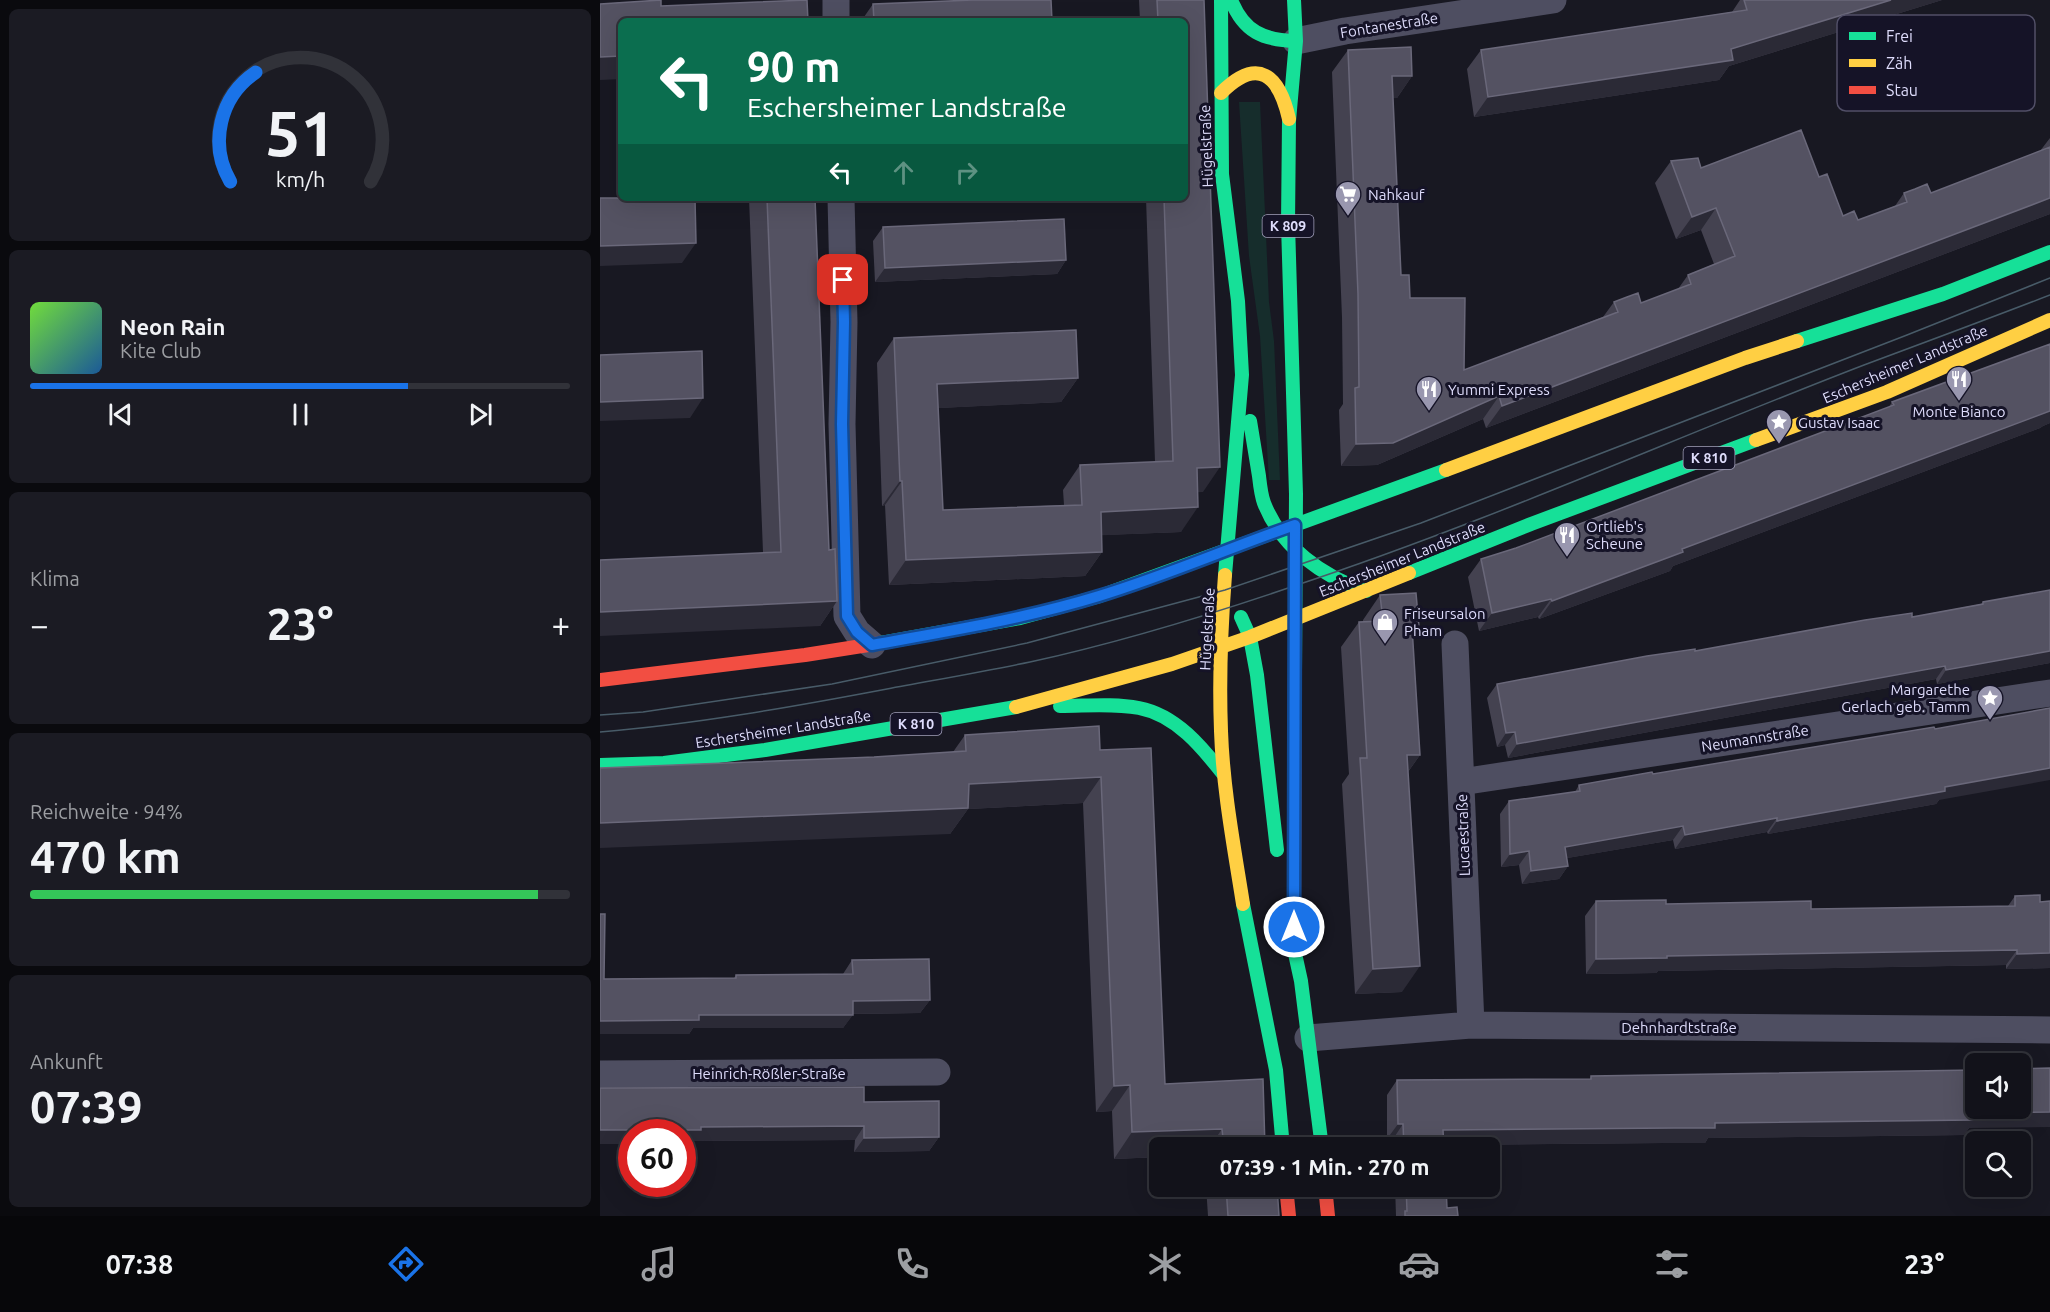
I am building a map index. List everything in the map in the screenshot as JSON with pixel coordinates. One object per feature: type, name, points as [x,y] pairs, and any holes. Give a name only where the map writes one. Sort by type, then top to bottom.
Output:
[{"type":"main road","name":"Hügelstraße","points":[[1221,0],[1222,174],[1238,301],[1242,375],[1224,593],[1220,690],[1224,776],[1246,921],[1276,1070],[1282,1137]]},
{"type":"main road","points":[[1231,0],[1243,22],[1254,33],[1272,40],[1296,41]]},
{"type":"main road","name":"K 809","points":[[1294,0],[1296,41],[1289,121],[1288,224],[1296,494],[1295,620]]},
{"type":"main road","points":[[1221,93],[1229,84],[1249,74],[1268,78],[1280,89],[1289,121]]},
{"type":"main road","points":[[600,680],[872,645],[1020,618],[1100,596],[1745,358],[1943,294],[2050,252]]},
{"type":"main road","name":"Eschersheimer Landstraße","points":[[600,765],[664,763],[765,750],[1025,705],[1172,664],[1295,620],[1531,524],[1887,392],[2050,320]]},
{"type":"main road","points":[[1242,375],[1263,502],[1278,531],[1296,550],[1327,575],[1344,584],[1366,591]]},
{"type":"main road","points":[[1179,568],[1198,573]]},
{"type":"main road","points":[[1213,582],[1234,606],[1250,637],[1257,675],[1279,866],[1301,981],[1321,1137]]},
{"type":"main road","points":[[1294,949],[1295,620]]},
{"type":"main road","points":[[1025,705],[1129,707],[1160,714],[1180,727],[1200,745],[1224,776]]},
{"type":"main road","points":[[1287,1197],[1289,1216]]},
{"type":"main road","points":[[1326,1197],[1328,1216]]},
{"type":"street","points":[[836,0],[836,18]]},
{"type":"street","name":"Fontanestraße","points":[[1296,41],[1345,31],[1553,0]]},
{"type":"street","points":[[841,201],[844,322],[842,424],[847,616],[857,632],[872,645]]},
{"type":"street","name":"Lucaestraße","points":[[1455,644],[1471,1025]]},
{"type":"street","name":"Neumannstraße","points":[[1461,782],[2050,693]]},
{"type":"street","name":"Dehnhardtstraße","points":[[1308,1038],[1471,1025],[2050,1030]]},
{"type":"street","name":"Heinrich-Rößler-Straße","points":[[600,1074],[937,1072]]},
{"type":"green space","points":[[1239,102],[1260,102],[1280,480],[1269,480],[1260,336],[1249,256]]},
{"type":"building","points":[[661,0],[661,6],[807,0],[808,18],[618,18],[618,56],[600,57],[600,4]]},
{"type":"building","points":[[1051,0],[1052,18],[874,18],[873,4]]},
{"type":"building","points":[[1157,0],[1204,0],[1220,467],[1197,468],[1198,507],[1101,512],[1102,552],[906,560],[894,338],[1076,330],[1078,378],[937,384],[943,510],[1082,505],[1080,465],[1173,461],[1164,201],[1188,201],[1188,18],[1158,18]]},
{"type":"building","points":[[1744,0],[1891,0],[1731,49],[1733,60],[1488,97],[1481,50],[1747,10]]},
{"type":"building","points":[[1411,47],[1412,76],[1392,76],[1401,275],[1409,275],[1410,298],[1465,298],[1464,370],[1618,312],[1614,302],[1627,297],[1638,293],[1641,303],[1691,284],[1688,275],[1735,256],[1716,208],[1692,217],[1671,161],[1698,158],[1701,168],[1801,130],[1819,177],[1827,174],[1843,216],[1854,211],[1858,220],[1907,202],[1904,193],[1927,184],[1931,193],[2050,147],[2050,198],[1502,406],[1499,396],[1393,443],[1356,444],[1355,388],[1359,387],[1358,294],[1348,50]]},
{"type":"building","points":[[600,198],[618,198],[618,201],[695,201],[696,243],[600,246]]},
{"type":"building","points":[[767,201],[815,201],[829,550],[835,549],[837,601],[600,612],[600,560],[781,552]]},
{"type":"building","points":[[1064,219],[1066,260],[885,268],[883,227]]},
{"type":"building","points":[[2050,344],[2050,411],[1682,549],[1683,552],[1552,601],[1551,599],[1492,613],[1481,559],[1516,548],[1894,405],[1892,402]]},
{"type":"building","points":[[702,351],[703,398],[600,402],[600,355]]},
{"type":"building","points":[[2050,590],[2050,651],[1946,670],[1945,666],[1517,744],[1515,732],[1506,733],[1497,684],[1647,656],[1695,649],[1695,651],[1865,620],[1912,613],[1912,617]]},
{"type":"building","points":[[1416,593],[1419,627],[1412,627],[1420,755],[1407,755],[1420,966],[1373,969],[1360,758],[1367,758],[1359,622],[1383,621],[1380,595]]},
{"type":"building","points":[[2050,708],[2050,768],[1945,787],[1945,791],[1777,821],[1777,818],[1685,835],[1683,826],[1565,847],[1568,866],[1531,871],[1529,851],[1510,854],[1509,801],[1580,791],[1579,785],[1652,772],[1653,774],[1934,727],[1935,729]]},
{"type":"building","points":[[1099,726],[1100,750],[1151,748],[1165,1084],[1263,1079],[1265,1137],[1223,1137],[1222,1129],[1132,1132],[1130,1085],[1114,1086],[1101,777],[969,784],[968,808],[600,823],[600,768],[966,751],[965,735]]},
{"type":"building","points":[[2040,895],[2040,902],[2050,901],[2050,953],[2017,954],[2017,950],[1596,959],[1596,901],[1666,900],[1666,904],[1811,901],[1811,909],[2015,906],[2015,896]]},
{"type":"building","points":[[600,914],[605,914],[604,979],[853,974],[852,960],[929,959],[930,1000],[853,1001],[853,1015],[699,1015],[699,1020],[600,1021]]},
{"type":"building","points":[[2050,1068],[2050,1112],[2031,1112],[2031,1069]]},
{"type":"building","points":[[1965,1070],[1965,1119],[1974,1120],[1715,1123],[1715,1128],[1443,1130],[1443,1137],[1404,1137],[1403,1124],[1398,1124],[1397,1080],[1591,1079],[1591,1076]]},
{"type":"building","points":[[864,1087],[864,1102],[939,1101],[939,1137],[864,1138],[864,1126],[701,1127],[701,1130],[696,1130],[696,1119],[618,1119],[618,1130],[600,1130],[600,1088]]},
{"type":"building","points":[[1227,1197],[1278,1197],[1279,1216],[1228,1216]]},
{"type":"building","points":[[1406,1197],[1446,1197],[1447,1208],[1457,1207],[1458,1216],[1405,1216],[1405,1211],[1407,1211]]},
{"type":"tram line","points":[[600,715],[643,712],[832,684],[1027,643],[1225,590],[1421,523],[2050,278]]},
{"type":"tram line","points":[[600,732],[744,714],[994,669],[1096,646],[1196,618],[1438,535],[1864,365],[2050,295]]},
{"type":"traffic: fast","points":[[1221,0],[1222,174],[1238,301],[1242,375],[1225,575]]},
{"type":"traffic: fast","points":[[1231,0],[1242,20],[1256,32],[1274,39],[1296,41]]},
{"type":"traffic: fast","points":[[1294,0],[1296,41],[1289,121],[1288,224],[1296,494],[1295,672]]},
{"type":"traffic: fast","points":[[1797,341],[1943,294],[2050,252]]},
{"type":"traffic: fast","points":[[1250,421],[1263,500],[1281,533],[1292,546],[1319,569],[1366,591]]},
{"type":"traffic: fast","points":[[1409,573],[1531,524],[1756,440]]},
{"type":"traffic: fast","points":[[881,643],[1020,618],[1100,596],[1446,470]]},
{"type":"traffic: fast","points":[[1241,617],[1250,637],[1257,675],[1277,850]]},
{"type":"traffic: fast","points":[[1060,706],[1100,705],[1139,708],[1165,717],[1187,734],[1224,775]]},
{"type":"traffic: fast","points":[[600,765],[664,763],[765,750],[1016,707]]},
{"type":"traffic: fast","points":[[1243,904],[1276,1070],[1282,1137]]},
{"type":"traffic: fast","points":[[1294,913],[1294,949],[1301,981],[1321,1137]]},
{"type":"traffic: slow","points":[[1221,93],[1246,75],[1256,73],[1265,76],[1279,91],[1289,119]]},
{"type":"traffic: slow","points":[[1756,440],[1887,392],[2050,320]]},
{"type":"traffic: slow","points":[[1446,470],[1745,358],[1797,341]]},
{"type":"traffic: slow","points":[[1016,707],[1172,664],[1250,637],[1409,573]]},
{"type":"traffic: slow","points":[[1225,575],[1220,672],[1222,753],[1229,818],[1243,904]]},
{"type":"traffic: jam","points":[[600,680],[805,655],[881,643]]},
{"type":"traffic: jam","points":[[1294,913],[1295,672]]},
{"type":"traffic: jam","points":[[1287,1197],[1289,1216]]},
{"type":"traffic: jam","points":[[1326,1197],[1328,1216]]},
{"type":"place","name":"Nahkauf","points":[[1348,217]]},
{"type":"place","name":"Monte Bianco","points":[[1959,402]]},
{"type":"place","name":"Yummi Express","points":[[1429,412]]},
{"type":"place","name":"Gustav Isaac","points":[[1779,445]]},
{"type":"place","name":"Ortlieb's Scheune","points":[[1567,558]]},
{"type":"place","name":"Friseursalon Pham","points":[[1385,645]]},
{"type":"place","name":"Margarethe Gerlach geb. Tamm","points":[[1990,721]]},
{"type":"route","points":[[843,280],[842,424],[847,616],[857,632],[872,645],[1020,618],[1100,596],[1295,525],[1294,927]]}]
